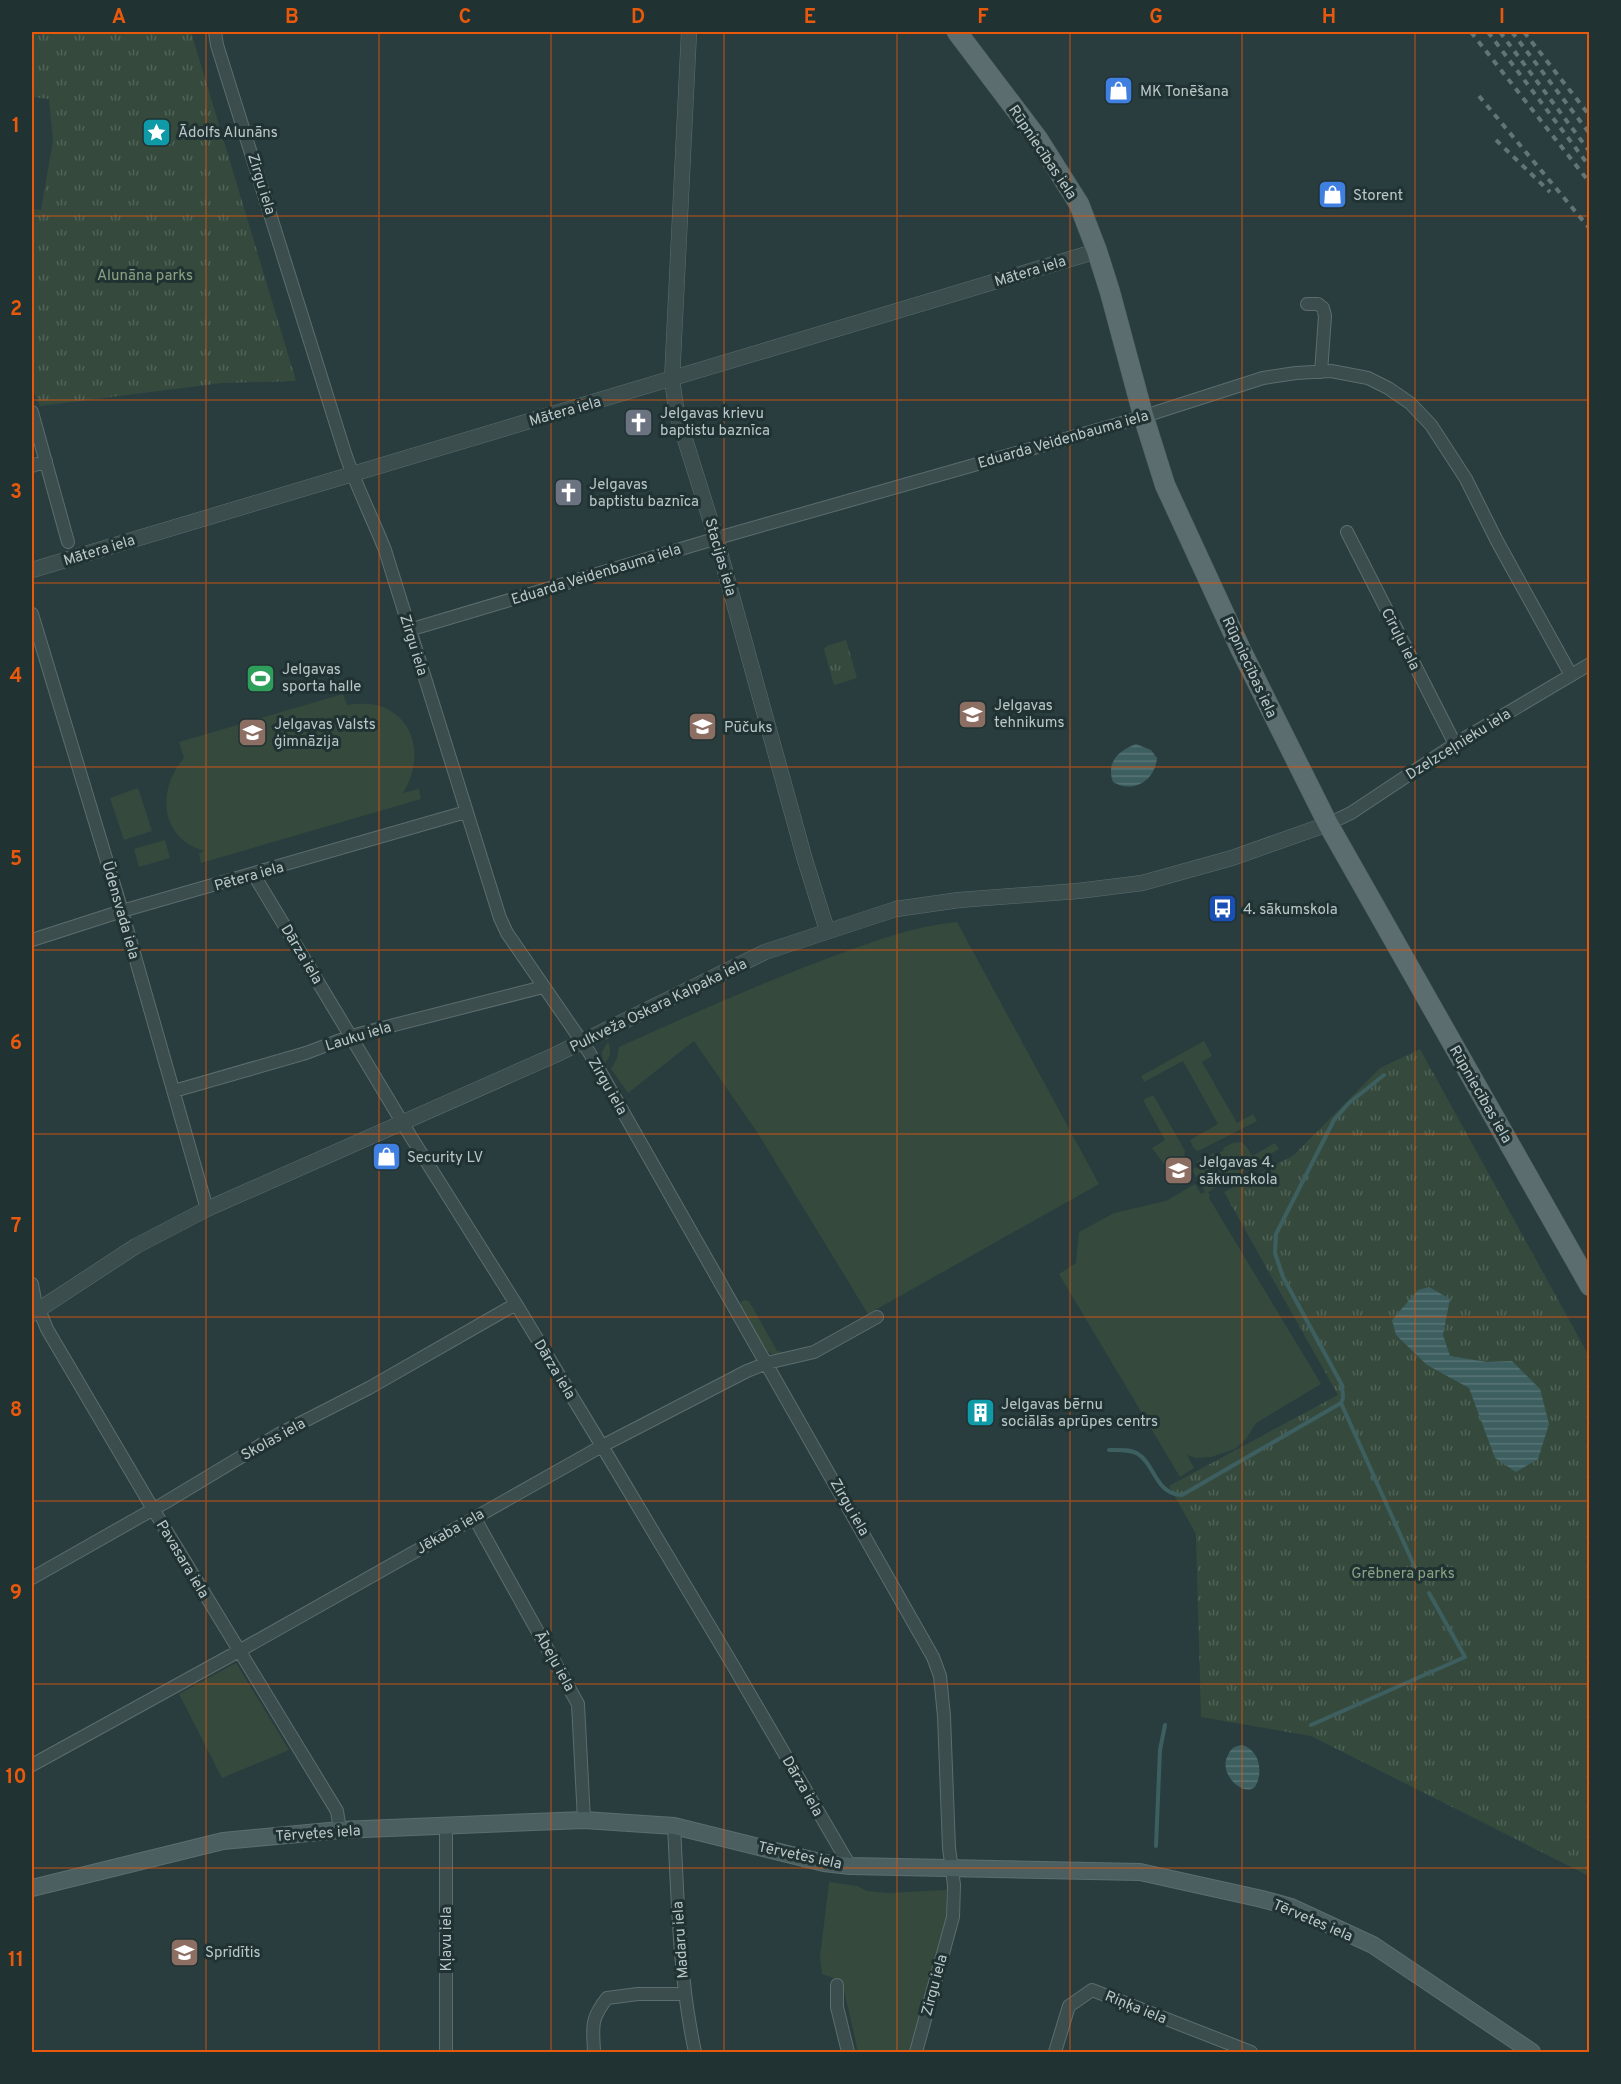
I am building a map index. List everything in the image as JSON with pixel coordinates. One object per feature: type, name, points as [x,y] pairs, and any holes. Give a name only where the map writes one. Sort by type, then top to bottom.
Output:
[{"type":"main road","name":"Rūpniecības iela","points":[[957,32],[1038,139],[1078,204],[1110,292],[1143,415],[1165,485],[1272,715],[1328,824],[1590,1286]]},
{"type":"main road","name":"Tērvetes iela","points":[[32,1888],[224,1841],[340,1830],[584,1820],[674,1826],[824,1863],[850,1866],[1140,1872],[1197,1883],[1291,1907],[1373,1945],[1524,2050]]},
{"type":"street","name":"Zirgu iela","points":[[213,32],[352,475],[385,550],[500,918],[507,933],[582,1043],[933,1657],[944,1707],[949,1848],[954,1891],[952,1917],[916,2052]]},
{"type":"street","name":"Stacijas iela","points":[[688,32],[672,380],[677,414],[716,538],[805,860],[827,930]]},
{"type":"street","name":"Mātera iela","points":[[32,570],[1097,251]]},
{"type":"street","points":[[1307,304],[1318,304],[1323,308],[1325,316],[1321,372]]},
{"type":"street","name":"Eduarda Veidenbauma iela","points":[[409,630],[1263,378],[1296,372],[1348,373],[1368,378],[1388,388],[1410,403],[1431,425],[1466,479],[1497,541],[1571,675]]},
{"type":"street","points":[[32,412],[68,542]]},
{"type":"street","points":[[32,466],[46,461]]},
{"type":"street","name":"Cīruļu iela","points":[[1347,532],[1455,744]]},
{"type":"street","name":"Ūdensvada iela","points":[[32,614],[122,911],[207,1209]]},
{"type":"street","name":"Dzelzceļnieku iela","points":[[1328,824],[1351,813],[1455,744],[1590,664]]},
{"type":"street","name":"Pētera iela","points":[[32,940],[122,911],[254,875],[466,812]]},
{"type":"street","name":"Pulkveža Oskara Kalpaka iela","points":[[35,1312],[136,1246],[207,1209],[582,1043],[765,952],[896,909],[968,899],[1078,891],[1142,883],[1232,858],[1328,824]]},
{"type":"street","name":"Dārza iela","points":[[254,875],[403,1123],[602,1446],[850,1866]]},
{"type":"street","name":"Lauku iela","points":[[174,1091],[306,1053],[351,1036],[543,987]]},
{"type":"street","name":"Pavasara iela","points":[[32,1284],[35,1312],[336,1811],[340,1830]]},
{"type":"street","name":"Skolas iela","points":[[32,1578],[279,1434],[369,1388],[516,1304]]},
{"type":"street","name":"Jēkaba iela","points":[[32,1765],[602,1446],[740,1374],[767,1363],[813,1352],[878,1317]]},
{"type":"street","name":"Ābeļu iela","points":[[474,1517],[578,1704],[584,1820]]},
{"type":"street","name":"Kļavu iela","points":[[446,1825],[446,2052]]},
{"type":"street","name":"Madaru iela","points":[[674,1826],[684,1994],[695,2052]]},
{"type":"street","points":[[837,1985],[837,2007],[848,2052]]},
{"type":"street","name":"Riņķa iela","points":[[1055,2052],[1069,2006],[1092,1990],[1251,2052]]},
{"type":"street","points":[[594,2052],[592,2029],[595,2012],[606,1998],[638,1994],[684,1994]]},
{"type":"green space","name":"Alunāna parks","points":[[32,32],[191,32],[296,381],[222,383],[40,406],[32,388],[32,209],[41,210],[53,141],[49,99],[32,97]]},
{"type":"green space","points":[[846,640],[857,678],[834,685],[824,649]]},
{"type":"green space","points":[[343,694],[347,705],[379,706],[399,717],[407,726],[412,737],[414,760],[409,783],[403,793],[419,789],[421,799],[201,863],[199,853],[204,851],[189,845],[178,835],[167,811],[169,784],[184,758],[179,742]]},
{"type":"green space","points":[[138,788],[152,831],[124,840],[110,798]]},
{"type":"green space","points":[[165,840],[170,858],[139,867],[134,849]]},
{"type":"green space","points":[[957,922],[1099,1184],[868,1314],[759,1135],[694,1041],[628,1093],[611,1069],[617,1058],[619,1047],[726,1000],[807,966],[879,940],[925,927]]},
{"type":"green space","points":[[1204,1041],[1212,1056],[1202,1062],[1237,1123],[1253,1114],[1257,1121],[1198,1151],[1194,1149],[1190,1140],[1218,1124],[1183,1061],[1144,1082],[1141,1076]]},
{"type":"green space","points":[[608,1042],[610,1055],[603,1065],[602,1052]]},
{"type":"green space","name":"Grēbnera parks","points":[[1420,1049],[1589,1356],[1589,1876],[1311,1736],[1201,1717],[1196,1534],[1169,1486],[1338,1395],[1224,1192],[1294,1155],[1380,1068]]},
{"type":"green space","points":[[1154,1096],[1185,1151],[1184,1158],[1170,1165],[1164,1164],[1152,1148],[1165,1140],[1143,1100]]},
{"type":"green space","points":[[1241,1142],[1252,1156],[1275,1143],[1279,1149],[1208,1192],[1209,1198],[1321,1384],[1256,1423],[1246,1439],[1235,1449],[1211,1457],[1196,1458],[1187,1455],[1194,1468],[1180,1477],[1059,1274],[1076,1263],[1079,1232],[1114,1213],[1166,1201],[1195,1184],[1201,1194],[1205,1192],[1192,1170],[1198,1166],[1196,1162],[1214,1153],[1216,1155],[1233,1143]]},
{"type":"green space","points":[[744,1300],[749,1301],[777,1351],[788,1353],[796,1349],[799,1353],[775,1356],[767,1351],[741,1306]]},
{"type":"green space","points":[[236,1663],[289,1750],[222,1778],[179,1694]]},
{"type":"green space","points":[[829,1882],[887,1893],[946,1890],[946,1924],[910,2052],[858,2052],[842,1981],[822,1974],[820,1957]]},
{"type":"water","points":[[1136,744],[1151,750],[1157,758],[1152,773],[1142,783],[1135,786],[1128,787],[1113,782],[1111,769],[1115,758]]},
{"type":"water","points":[[1429,1287],[1450,1299],[1443,1335],[1450,1356],[1487,1362],[1512,1361],[1540,1389],[1549,1424],[1538,1459],[1516,1472],[1495,1458],[1469,1388],[1427,1365],[1396,1335],[1392,1320],[1418,1290]]},
{"type":"water","points":[[1242,1745],[1252,1751],[1259,1766],[1257,1783],[1248,1790],[1235,1784],[1226,1771],[1229,1753]]},
{"type":"waterway","points":[[1109,1450],[1135,1452],[1144,1459],[1166,1490],[1182,1495],[1341,1403],[1342,1385],[1283,1277],[1275,1253],[1276,1234],[1334,1120],[1349,1103],[1384,1075]]},
{"type":"waterway","points":[[1341,1403],[1417,1572]]},
{"type":"waterway","points":[[1311,1725],[1465,1657],[1429,1593]]},
{"type":"waterway","points":[[1156,1846],[1160,1750],[1165,1725]]},
{"type":"railway","points":[[1471,32],[1590,183]]},
{"type":"railway","points":[[1488,32],[1590,167]]},
{"type":"railway","points":[[1500,32],[1590,152]]},
{"type":"railway","points":[[1512,32],[1590,134]]},
{"type":"railway","points":[[1524,32],[1590,116]]},
{"type":"railway","points":[[1479,96],[1590,229]]},
{"type":"railway","points":[[1496,140],[1550,192]]},
{"type":"place","name":"MK Tonēšana","points":[[1119,91]]},
{"type":"place","name":"Ādolfs Alunāns","points":[[157,132]]},
{"type":"place","name":"Storent","points":[[1332,195]]},
{"type":"place","name":"Jelgavas krievu baptistu baznīca","points":[[639,422]]},
{"type":"place","name":"Jelgavas baptistu baznīca","points":[[568,493]]},
{"type":"place","name":"Jelgavas sporta halle","points":[[261,678]]},
{"type":"place","name":"Jelgavas tehnikums","points":[[973,714]]},
{"type":"place","name":"Pūčuks","points":[[703,727]]},
{"type":"place","name":"Jelgavas Valsts ģimnāzija","points":[[253,733]]},
{"type":"place","name":"4. sākumskola","points":[[1222,909]]},
{"type":"place","name":"Security LV","points":[[386,1157]]},
{"type":"place","name":"Jelgavas 4. sākumskola","points":[[1178,1171]]},
{"type":"place","name":"Jelgavas bērnu sociālās aprūpes centrs","points":[[980,1413]]},
{"type":"place","name":"Sprīdītis","points":[[184,1952]]}]
